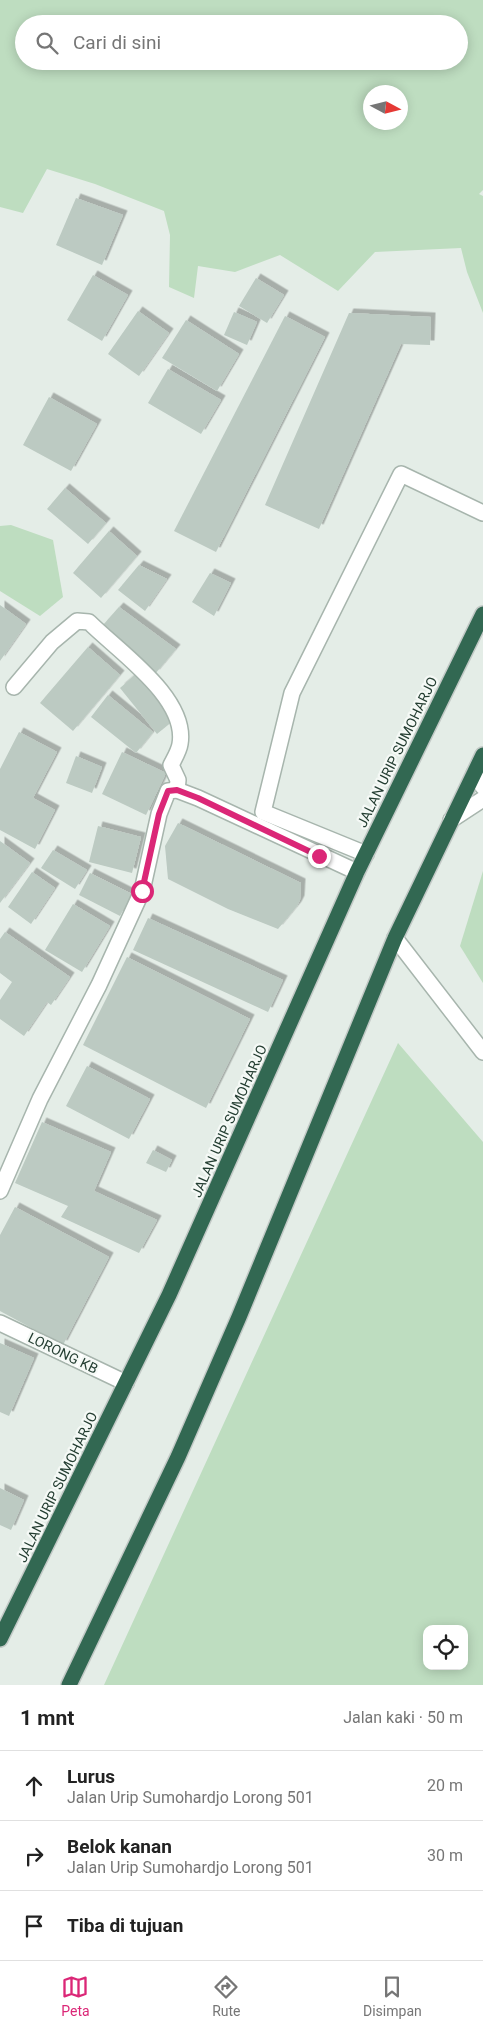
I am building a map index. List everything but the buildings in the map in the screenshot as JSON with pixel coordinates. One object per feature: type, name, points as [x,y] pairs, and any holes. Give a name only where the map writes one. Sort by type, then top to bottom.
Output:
[{"type":"highway","name":"JALAN URIP SUMOHARJO","points":[[1,1633],[169,1295],[356,872],[483,614]]},
{"type":"highway","points":[[69,1685],[178,1457],[239,1317],[395,938],[483,755]]},
{"type":"street","points":[[366,854],[263,812],[292,693],[401,474],[483,513]]},
{"type":"street","points":[[14,687],[66,629],[77,621],[89,622],[156,684],[171,703],[180,728],[180,746],[171,765],[178,780],[177,790]]},
{"type":"street","points":[[474,774],[483,787]]},
{"type":"street","points":[[0,1191],[40,1099],[99,985],[142,891],[162,804],[168,791],[177,790],[198,798],[356,872]]},
{"type":"street","points":[[451,820],[483,799]]},
{"type":"street","points":[[395,938],[483,1052]]},
{"type":"street","name":"LORONG KB","points":[[0,1323],[126,1383]]},
{"type":"green space","points":[[0,0],[483,0],[483,190],[479,194],[483,196],[483,313],[467,272],[461,248],[375,252],[338,291],[280,255],[235,272],[198,266],[194,298],[169,287],[170,235],[164,211],[95,184],[47,169],[23,213],[0,207]]},
{"type":"green space","points":[[11,525],[53,540],[63,597],[40,616],[0,591],[0,526]]},
{"type":"green space","points":[[483,871],[483,983],[460,946]]},
{"type":"green space","points":[[398,1043],[483,1142],[483,1685],[104,1685]]},
{"type":"route","points":[[142,891],[159,814],[168,791],[177,790],[198,798],[319,856]]}]
